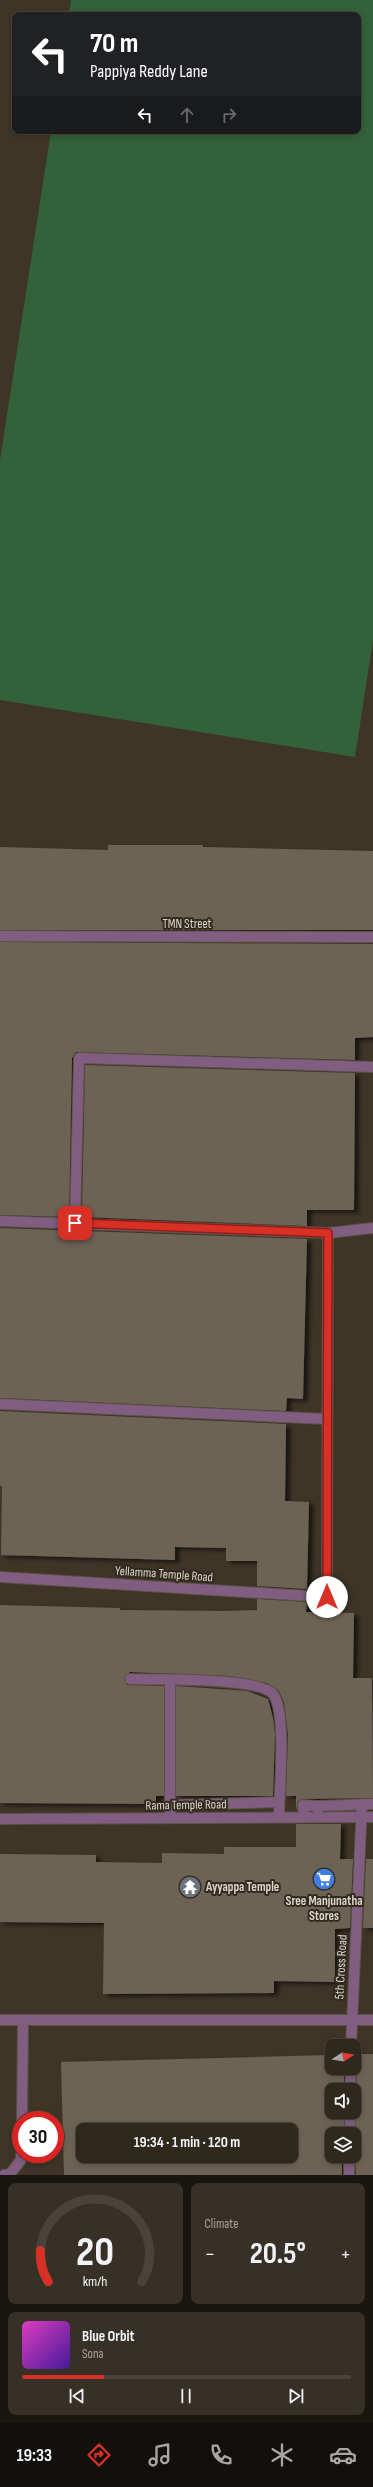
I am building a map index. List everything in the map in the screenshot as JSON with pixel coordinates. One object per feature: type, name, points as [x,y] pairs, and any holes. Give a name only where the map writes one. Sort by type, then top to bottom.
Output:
[{"type":"street","name":"TMN Street","points":[[0,936],[373,937]]},
{"type":"street","points":[[75,1223],[79,1058],[373,1067]]},
{"type":"street","points":[[0,1221],[328,1233],[373,1228]]},
{"type":"street","points":[[0,1404],[328,1419],[328,1233]]},
{"type":"street","name":"Yellamma Temple Road","points":[[0,1577],[327,1597],[328,1419]]},
{"type":"street","points":[[130,1679],[245,1683],[265,1688],[273,1694],[280,1724],[279,1817]]},
{"type":"street","points":[[170,1680],[170,1818]]},
{"type":"street","points":[[170,1805],[279,1802]]},
{"type":"street","points":[[208,1804],[208,1817]]},
{"type":"street","points":[[228,1804],[228,1817]]},
{"type":"street","points":[[243,1804],[243,1816]]},
{"type":"street","name":"5th Cross Road","points":[[351,2039],[362,1804]]},
{"type":"street","points":[[304,1817],[303,1805],[318,1806],[373,1804]]},
{"type":"street","points":[[339,1805],[339,1817]]},
{"type":"street","points":[[318,1806],[318,1817]]},
{"type":"street","name":"Rama Temple Road","points":[[0,1819],[243,1816],[373,1817]]},
{"type":"street","points":[[0,2020],[373,2020]]},
{"type":"street","points":[[22,2111],[23,2020]]},
{"type":"street","points":[[4,2175],[10,2174],[19,2163]]},
{"type":"street","points":[[349,2163],[349,2175]]},
{"type":"green space","points":[[71,0],[373,0],[373,640],[355,757],[0,700],[0,460],[51,134],[361,134],[361,12],[69,12]]},
{"type":"building","points":[[108,845],[203,845],[203,847],[373,851],[373,930],[0,930],[0,847],[108,850]]},
{"type":"building","points":[[0,942],[373,944],[373,1037],[355,1038],[355,1060],[76,1052],[72,1058],[69,1217],[0,1215]]},
{"type":"building","points":[[85,1065],[355,1073],[354,1210],[307,1210],[307,1226],[82,1217]]},
{"type":"building","points":[[0,1228],[307,1239],[303,1399],[287,1398],[286,1411],[0,1398]]},
{"type":"building","points":[[0,1411],[286,1424],[285,1501],[309,1502],[307,1589],[257,1586],[257,1561],[226,1561],[226,1548],[175,1547],[175,1560],[1,1555],[2,1486],[0,1486]]},
{"type":"building","points":[[257,1599],[307,1602],[306,1612],[354,1613],[353,1678],[372,1678],[373,1798],[303,1799],[298,1802],[296,1811],[296,1796],[286,1796],[288,1734],[284,1702],[279,1691],[267,1683],[229,1676],[130,1672],[124,1678],[127,1685],[164,1686],[164,1796],[156,1796],[156,1804],[0,1803],[0,1605],[120,1608],[120,1610],[224,1611],[257,1610]]},
{"type":"building","points":[[176,1686],[247,1691],[268,1699],[275,1734],[273,1796],[176,1796]]},
{"type":"building","points":[[296,1824],[341,1824],[340,1859],[353,1859],[350,1928],[335,1929],[335,1982],[274,1981],[274,1993],[103,1994],[104,1923],[0,1922],[0,1854],[96,1855],[96,1862],[162,1863],[162,1853],[224,1854],[224,1847],[296,1847]]},
{"type":"building","points":[[366,1859],[373,1859],[373,1928],[363,1928]]},
{"type":"building","points":[[361,2054],[373,2054],[373,2175],[356,2175],[355,2163],[361,2163],[361,2127],[356,2127],[356,2119],[361,2119],[361,2083],[356,2083],[357,2075],[361,2075]]},
{"type":"building","points":[[325,2055],[325,2075],[344,2075],[344,2083],[325,2083],[325,2119],[344,2119],[344,2127],[325,2127],[325,2163],[342,2163],[342,2175],[64,2175],[64,2111],[62,2111],[61,2062]]},
{"type":"place","name":"Sree Manjunatha Stores","points":[[324,1879]]},
{"type":"place","name":"Ayyappa Temple","points":[[190,1887]]},
{"type":"route","points":[[75,1223],[328,1233],[327,1597]]}]
